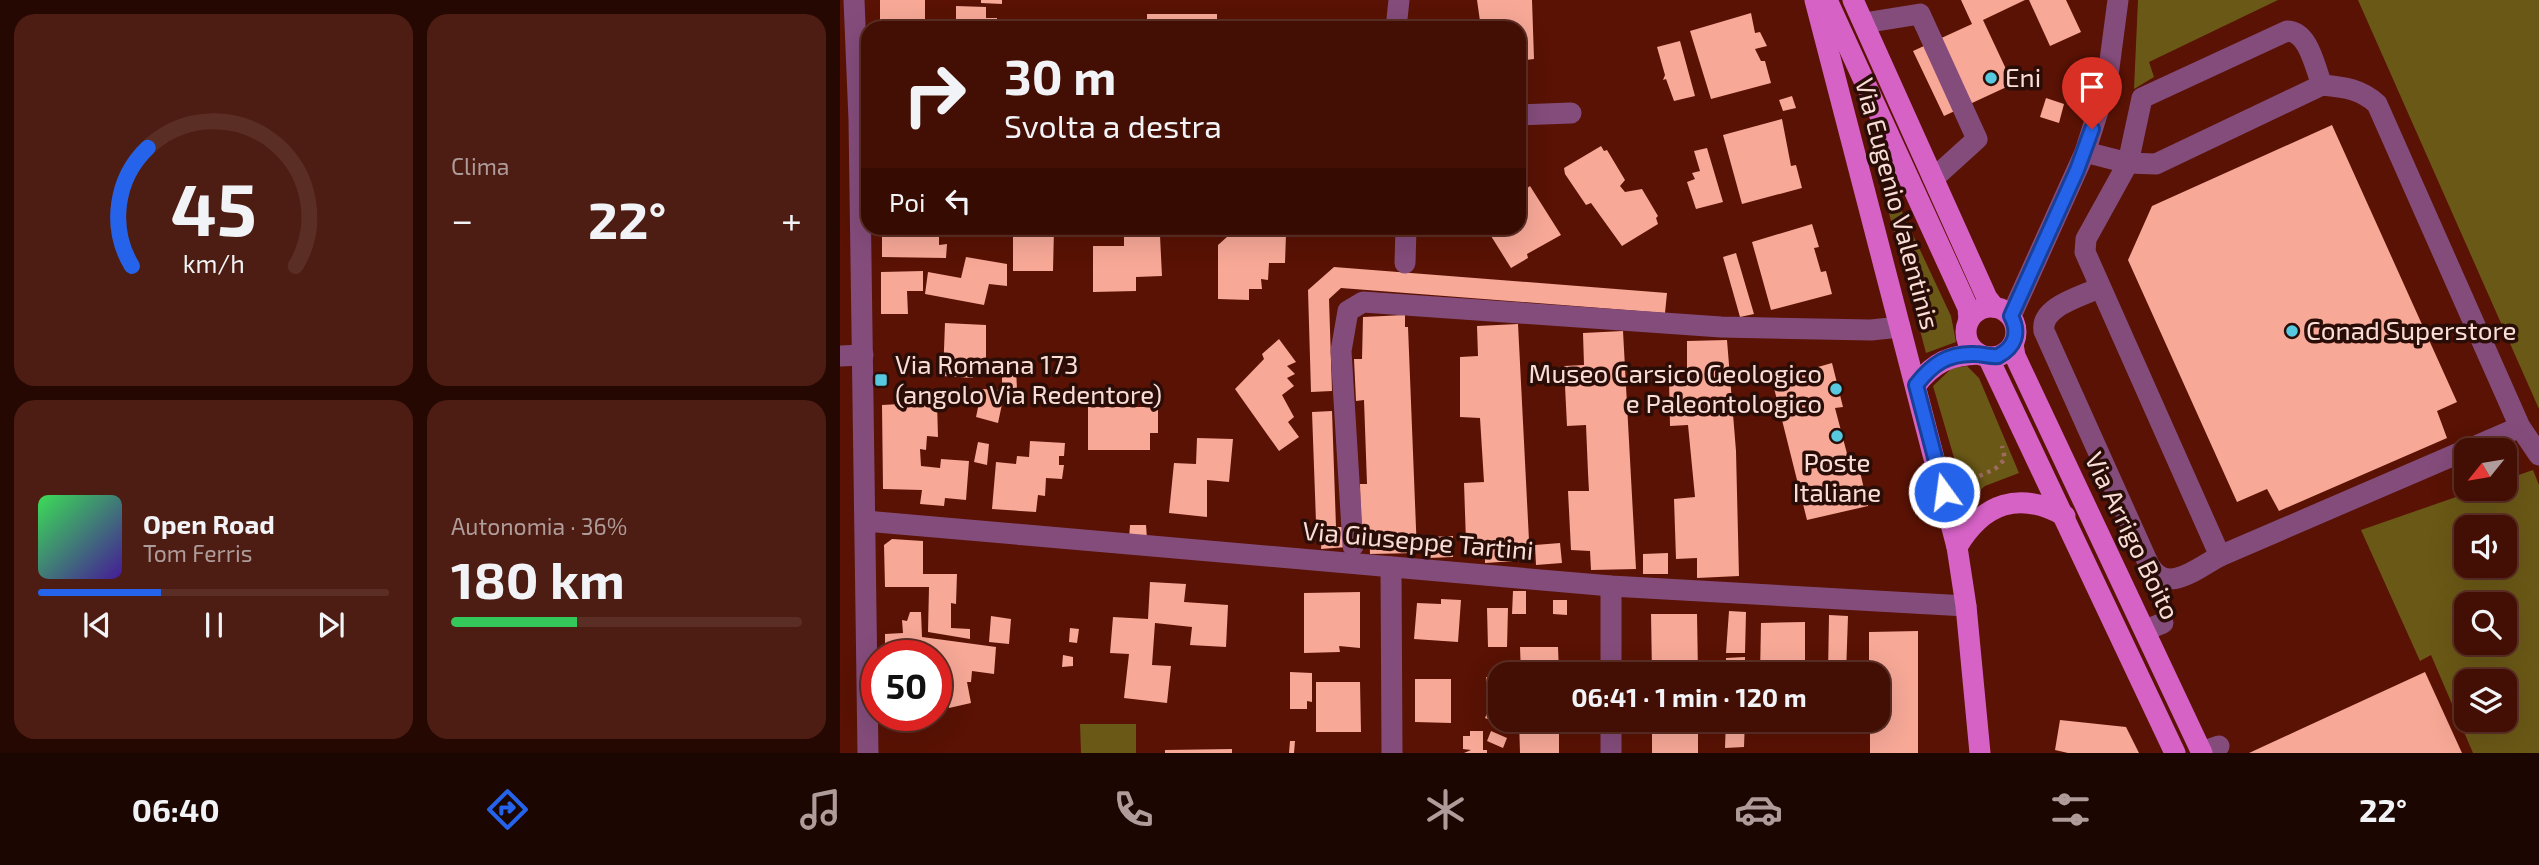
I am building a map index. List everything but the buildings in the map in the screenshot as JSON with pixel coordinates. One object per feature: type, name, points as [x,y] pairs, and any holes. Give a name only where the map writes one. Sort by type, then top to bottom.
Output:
[{"type":"main road","name":"Via Eugenio Valentinis","points":[[1815,0],[1957,547],[1966,606],[1980,753]]},
{"type":"main road","points":[[1827,0],[1968,308],[1967,339],[1984,355]]},
{"type":"main road","points":[[1853,0],[1987,298],[2002,312],[2016,335],[2007,351],[1944,359],[1928,370],[1916,385]]},
{"type":"main road","points":[[1969,320],[1984,307],[2002,312]]},
{"type":"main road","name":"Via Arrigo Boito","points":[[2013,344],[2015,356],[2155,626],[2208,751]]},
{"type":"main road","name":"Via Arrigo Boito","points":[[1984,355],[2065,516],[2175,753]]},
{"type":"main road","points":[[1957,547],[1979,518],[2006,504],[2036,502],[2065,516]]},
{"type":"street","points":[[854,0],[861,84]]},
{"type":"street","points":[[1397,21],[1399,0]]},
{"type":"street","points":[[2002,312],[2085,152],[2107,83],[2118,0]]},
{"type":"street","points":[[1864,23],[1920,15],[1973,130],[1977,139],[1934,178]]},
{"type":"street","points":[[2220,556],[2088,265],[2086,239],[2128,163],[2142,97],[2287,31],[2295,31],[2302,37],[2322,86]]},
{"type":"street","points":[[2085,152],[2128,163],[2157,163],[2322,86],[2348,88],[2367,95],[2377,104],[2520,427],[2539,455]]},
{"type":"street","points":[[1526,115],[1571,113]]},
{"type":"street","points":[[864,235],[868,753]]},
{"type":"street","points":[[1405,263],[1406,235]]},
{"type":"street","points":[[2099,288],[2047,313],[2042,323],[2149,565],[2155,575],[2164,580],[2175,579],[2220,556],[2454,456]]},
{"type":"street","points":[[1353,546],[1341,351],[1348,311],[1363,302],[1721,327],[1871,330],[1900,327]]},
{"type":"street","points":[[840,356],[863,355]]},
{"type":"street","points":[[2495,438],[2520,427]]},
{"type":"street","name":"Via Giuseppe Tartini","points":[[865,521],[1611,586],[1966,606]]},
{"type":"street","points":[[1391,567],[1392,753]]},
{"type":"street","points":[[1611,586],[1611,662]]},
{"type":"street","points":[[1611,732],[1611,753]]},
{"type":"path","points":[[1954,488],[1995,470],[2005,459],[2001,443]]},
{"type":"shaded area","points":[[2138,0],[2278,0],[2149,62],[2154,77],[2134,89]]},
{"type":"shaded area","points":[[2358,0],[2539,0],[2539,409]]},
{"type":"shaded area","points":[[1886,184],[1890,186],[1951,316],[1956,342],[1926,353],[1882,187]]},
{"type":"shaded area","points":[[1967,366],[1979,378],[2019,473],[1985,486],[1967,502],[1933,386],[1952,368]]},
{"type":"shaded area","points":[[2533,470],[2539,485],[2539,753],[2473,753],[2464,732],[2517,732],[2517,669],[2454,669],[2454,709],[2431,655],[2420,661],[2361,530],[2454,498],[2454,501],[2517,501],[2517,476]]},
{"type":"shaded area","points":[[1080,724],[1136,724],[1136,753],[1081,753]]},
{"type":"place","name":"Eni","points":[[1991,78]]},
{"type":"place","name":"Conad Superstore","points":[[2292,331]]},
{"type":"place","name":"Via Romana 173 (angolo Via Redentore)","points":[[881,380]]},
{"type":"place","name":"Museo Carsico Geologico e Paleontologico","points":[[1836,389]]},
{"type":"place","name":"Poste Italiane","points":[[1837,436]]},
{"type":"route","points":[[1944,492],[1916,385],[1928,370],[1944,359],[1962,354],[1998,356],[2013,344],[2016,335],[2011,316],[2085,152],[2092,129]]}]
